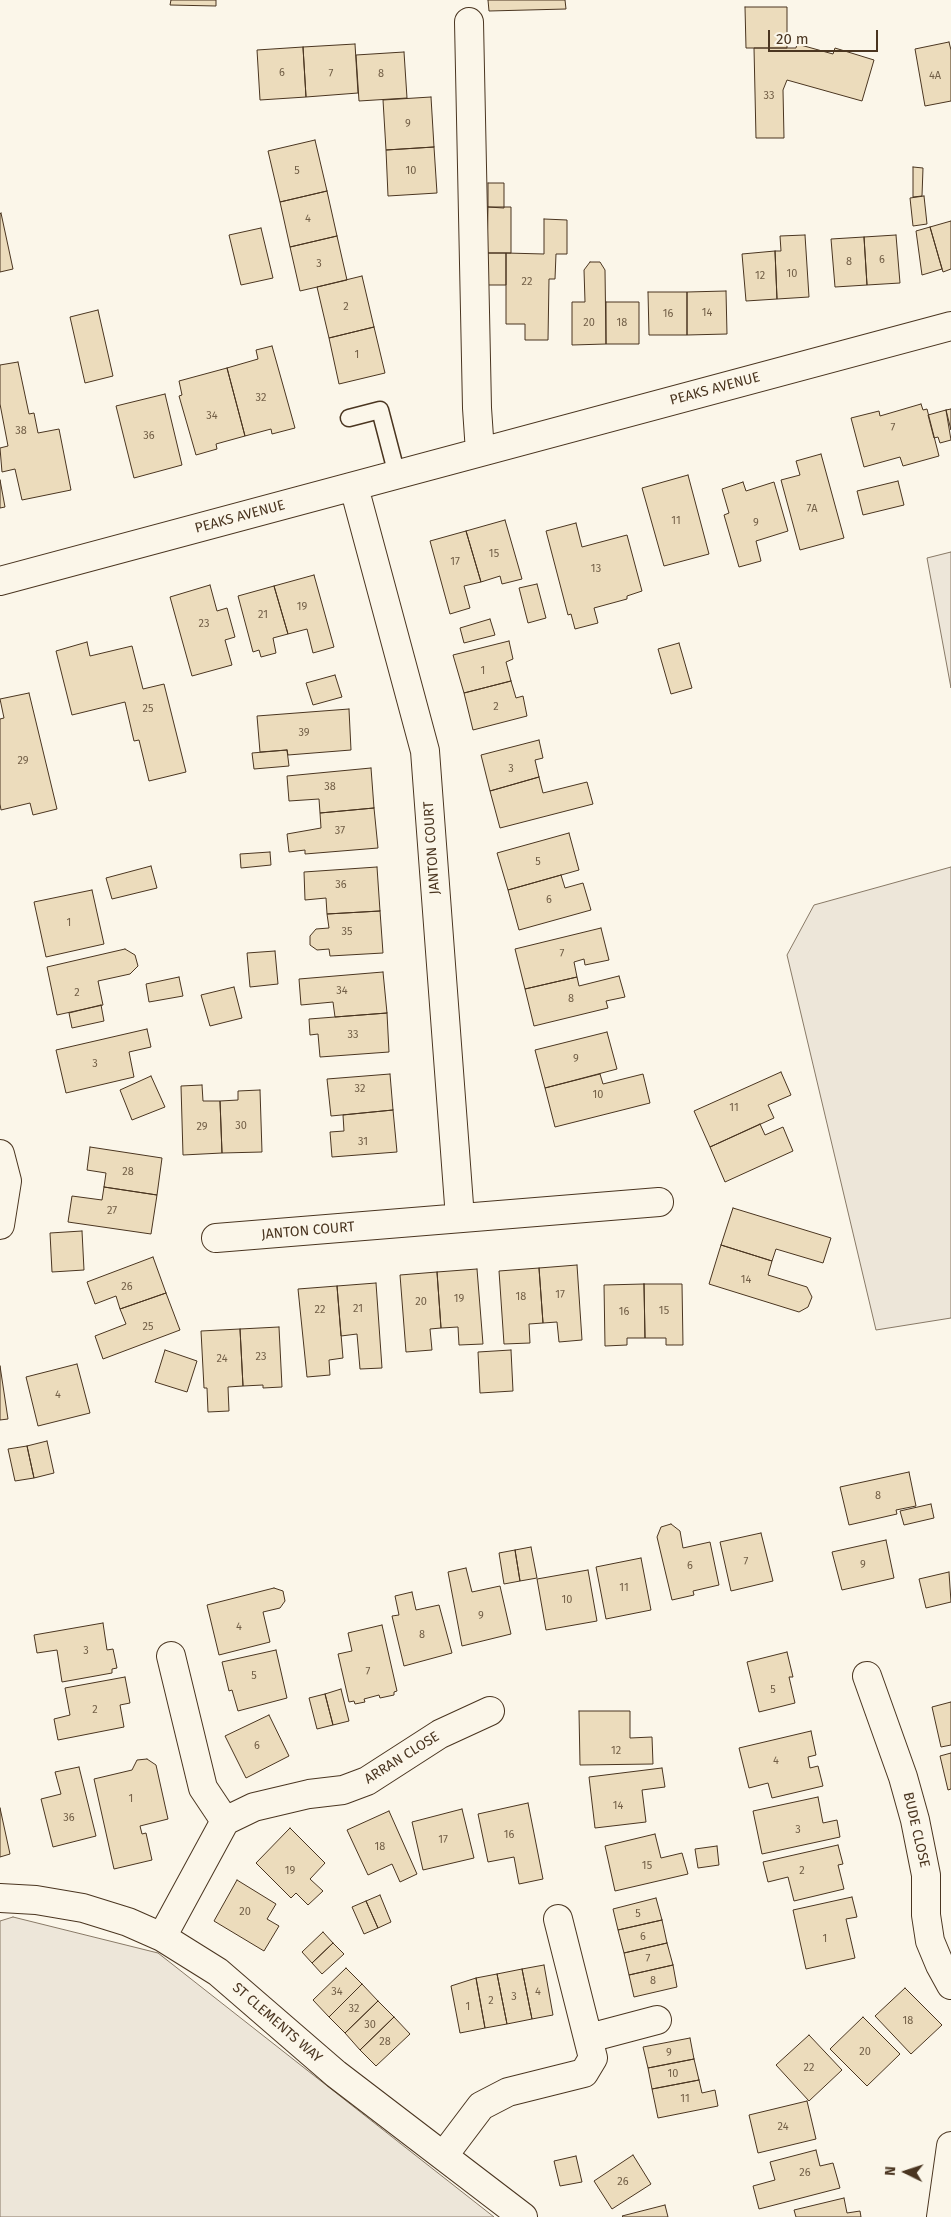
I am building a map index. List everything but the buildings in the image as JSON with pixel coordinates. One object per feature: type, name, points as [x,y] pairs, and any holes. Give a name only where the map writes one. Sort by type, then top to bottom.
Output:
[{"type":"street","points":[[469,22],[477,408],[480,452]]},
{"type":"street","name":"PEAKS AVENUE","points":[[0,581],[951,326]]},
{"type":"street","name":"JANTON COURT","points":[[354,487],[425,751],[460,1218]]},
{"type":"street","points":[[0,1154],[7,1181],[0,1225]]},
{"type":"street","name":"JANTON COURT","points":[[216,1238],[659,1202]]},
{"type":"street","points":[[162,1937],[226,1821],[202,1788],[171,1656]]},
{"type":"street","name":"BUDE CLOSE","points":[[867,1676],[903,1777],[915,1820],[926,1875],[926,1915],[930,1941],[951,1985]]},
{"type":"street","name":"ARRAN CLOSE","points":[[226,1821],[254,1807],[309,1794],[343,1790],[367,1781],[440,1734],[490,1712]]},
{"type":"street","name":"ST CLEMENTS WAY","points":[[0,1898],[36,1900],[84,1908],[128,1922],[162,1937],[218,1972],[336,2074],[523,2217]]},
{"type":"street","points":[[444,2156],[481,2106],[508,2092],[584,2073],[594,2058],[558,1919]]},
{"type":"street","points":[[589,2038],[657,2020]]},
{"type":"street","points":[[941,2217],[951,2146]]},
{"type":"lane","points":[[349,418],[380,410],[396,475]]},
{"type":"shaded area","points":[[951,552],[951,688],[927,558]]},
{"type":"shaded area","points":[[951,867],[951,1318],[876,1330],[787,955],[814,905]]},
{"type":"shaded area","points":[[13,1917],[158,1953],[494,2217],[0,2217],[0,1921]]}]
